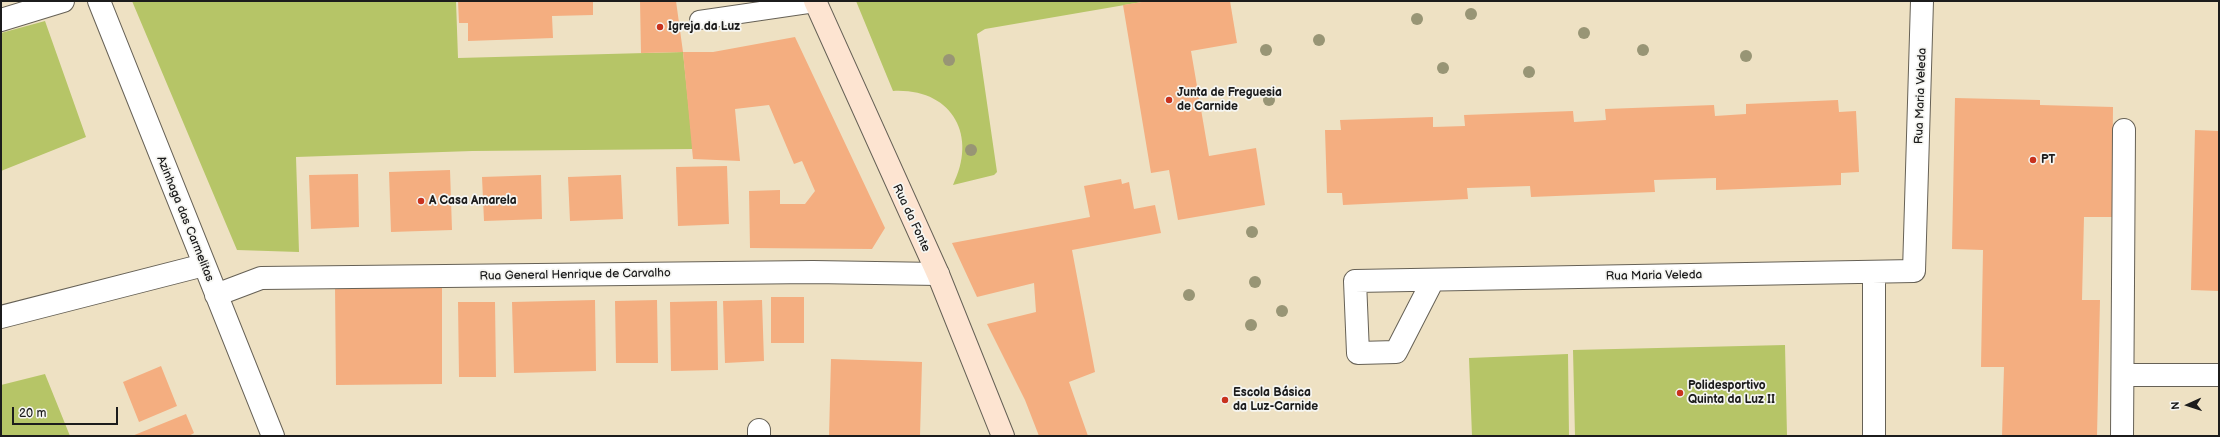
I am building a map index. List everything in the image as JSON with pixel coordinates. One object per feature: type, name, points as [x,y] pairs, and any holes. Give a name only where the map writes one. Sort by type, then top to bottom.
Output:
[{"type":"main road","name":"Rua da Fonte","points":[[815,2],[938,274],[1003,436]]},
{"type":"street","points":[[1,20],[63,1]]},
{"type":"street","name":"Azinhaga das Carmelitas","points":[[99,1],[273,436]]},
{"type":"street","name":"Rua Maria Veleda","points":[[1433,280],[1914,271],[1922,1]]},
{"type":"street","points":[[2122,436],[2124,130]]},
{"type":"street","points":[[1,317],[204,265]]},
{"type":"street","name":"Rua General Henrique de Carvalho","points":[[216,295],[261,278],[813,272],[938,274]]},
{"type":"street","points":[[1874,272],[1874,436]]},
{"type":"street","points":[[2123,375],[2219,375]]},
{"type":"lane","points":[[699,20],[815,2]]},
{"type":"green space","points":[[132,1],[456,1],[458,58],[683,52],[693,149],[472,151],[296,157],[299,252],[237,250]]},
{"type":"green space","points":[[856,1],[1148,1],[985,29],[977,34],[997,172],[994,175],[953,185],[960,166],[962,149],[961,132],[954,118],[945,106],[931,97],[914,92],[893,91]]},
{"type":"green space","points":[[45,21],[86,137],[1,171],[1,33]]},
{"type":"green space","name":"Polidesportivo Quinta da Luz II","points":[[1785,345],[1787,436],[1575,436],[1573,350]]},
{"type":"green space","points":[[1568,354],[1569,436],[1472,436],[1469,358]]},
{"type":"green space","points":[[45,374],[70,436],[1,436],[1,385]]},
{"type":"building","points":[[458,1],[593,1],[593,15],[552,16],[553,38],[468,41],[468,23],[459,23]]},
{"type":"building","name":"Igreja da Luz","points":[[640,1],[676,1],[683,52],[641,53]]},
{"type":"building","name":"Junta de Freguesia de Carnide","points":[[1148,1],[1230,1],[1237,43],[1191,51],[1209,156],[1256,148],[1265,205],[1178,220],[1169,170],[1151,173],[1123,5]]},
{"type":"building","points":[[795,37],[885,228],[872,249],[750,248],[749,191],[780,190],[780,204],[805,204],[815,191],[802,161],[794,164],[769,105],[735,109],[740,161],[693,159],[683,52],[713,52]]},
{"type":"building","points":[[1955,98],[2040,100],[2040,105],[2113,107],[2112,217],[2084,217],[2082,300],[2100,300],[2097,436],[2002,436],[2004,367],[1981,367],[1983,250],[1952,249]]},
{"type":"building","points":[[1838,100],[1839,112],[1856,111],[1859,172],[1841,173],[1841,185],[1716,190],[1716,178],[1654,180],[1655,192],[1531,197],[1530,186],[1467,188],[1468,199],[1343,205],[1342,193],[1327,193],[1325,130],[1341,130],[1340,120],[1433,117],[1433,127],[1465,126],[1464,115],[1573,111],[1574,122],[1606,120],[1605,109],[1714,105],[1715,116],[1746,114],[1746,104]]},
{"type":"building","points":[[2195,130],[2219,131],[2219,291],[2191,290]]},
{"type":"building","points":[[727,166],[729,224],[678,226],[676,167]]},
{"type":"building","points":[[450,170],[452,230],[391,232],[389,172]]},
{"type":"building","points":[[358,174],[359,227],[311,229],[309,175]]},
{"type":"building","points":[[541,175],[542,219],[484,221],[482,177]]},
{"type":"building","points":[[621,175],[623,219],[570,221],[568,177]]},
{"type":"building","points":[[1121,179],[1122,184],[1129,182],[1134,209],[1155,205],[1161,233],[1072,250],[1095,372],[1069,382],[1088,436],[1039,436],[1025,400],[987,324],[1036,312],[1034,283],[977,297],[952,243],[1090,217],[1084,186]]},
{"type":"building","points":[[442,285],[442,384],[336,385],[335,286]]},
{"type":"building","points":[[771,297],[804,297],[804,343],[771,343]]},
{"type":"building","points":[[595,300],[596,371],[514,373],[512,302]]},
{"type":"building","points":[[657,300],[658,363],[616,363],[615,301]]},
{"type":"building","points":[[762,300],[764,361],[725,363],[723,301]]},
{"type":"building","points":[[717,301],[718,370],[671,371],[670,302]]},
{"type":"building","points":[[458,302],[495,302],[496,377],[459,377]]},
{"type":"building","points":[[831,359],[922,362],[920,436],[829,436]]},
{"type":"building","points":[[161,366],[177,406],[139,422],[123,382]]},
{"type":"building","points":[[186,414],[194,433],[189,436],[132,436]]},
{"type":"place","name":"Igreja da Luz","points":[[660,27]]},
{"type":"place","name":"Junta de Freguesia de Carnide","points":[[1169,100]]},
{"type":"place","name":"PT","points":[[2033,160]]},
{"type":"place","name":"A Casa Amarela","points":[[421,201]]},
{"type":"place","name":"Polidesportivo Quinta da Luz II","points":[[1680,393]]},
{"type":"place","name":"Escola Básica da Luz-Carnide","points":[[1225,400]]}]
